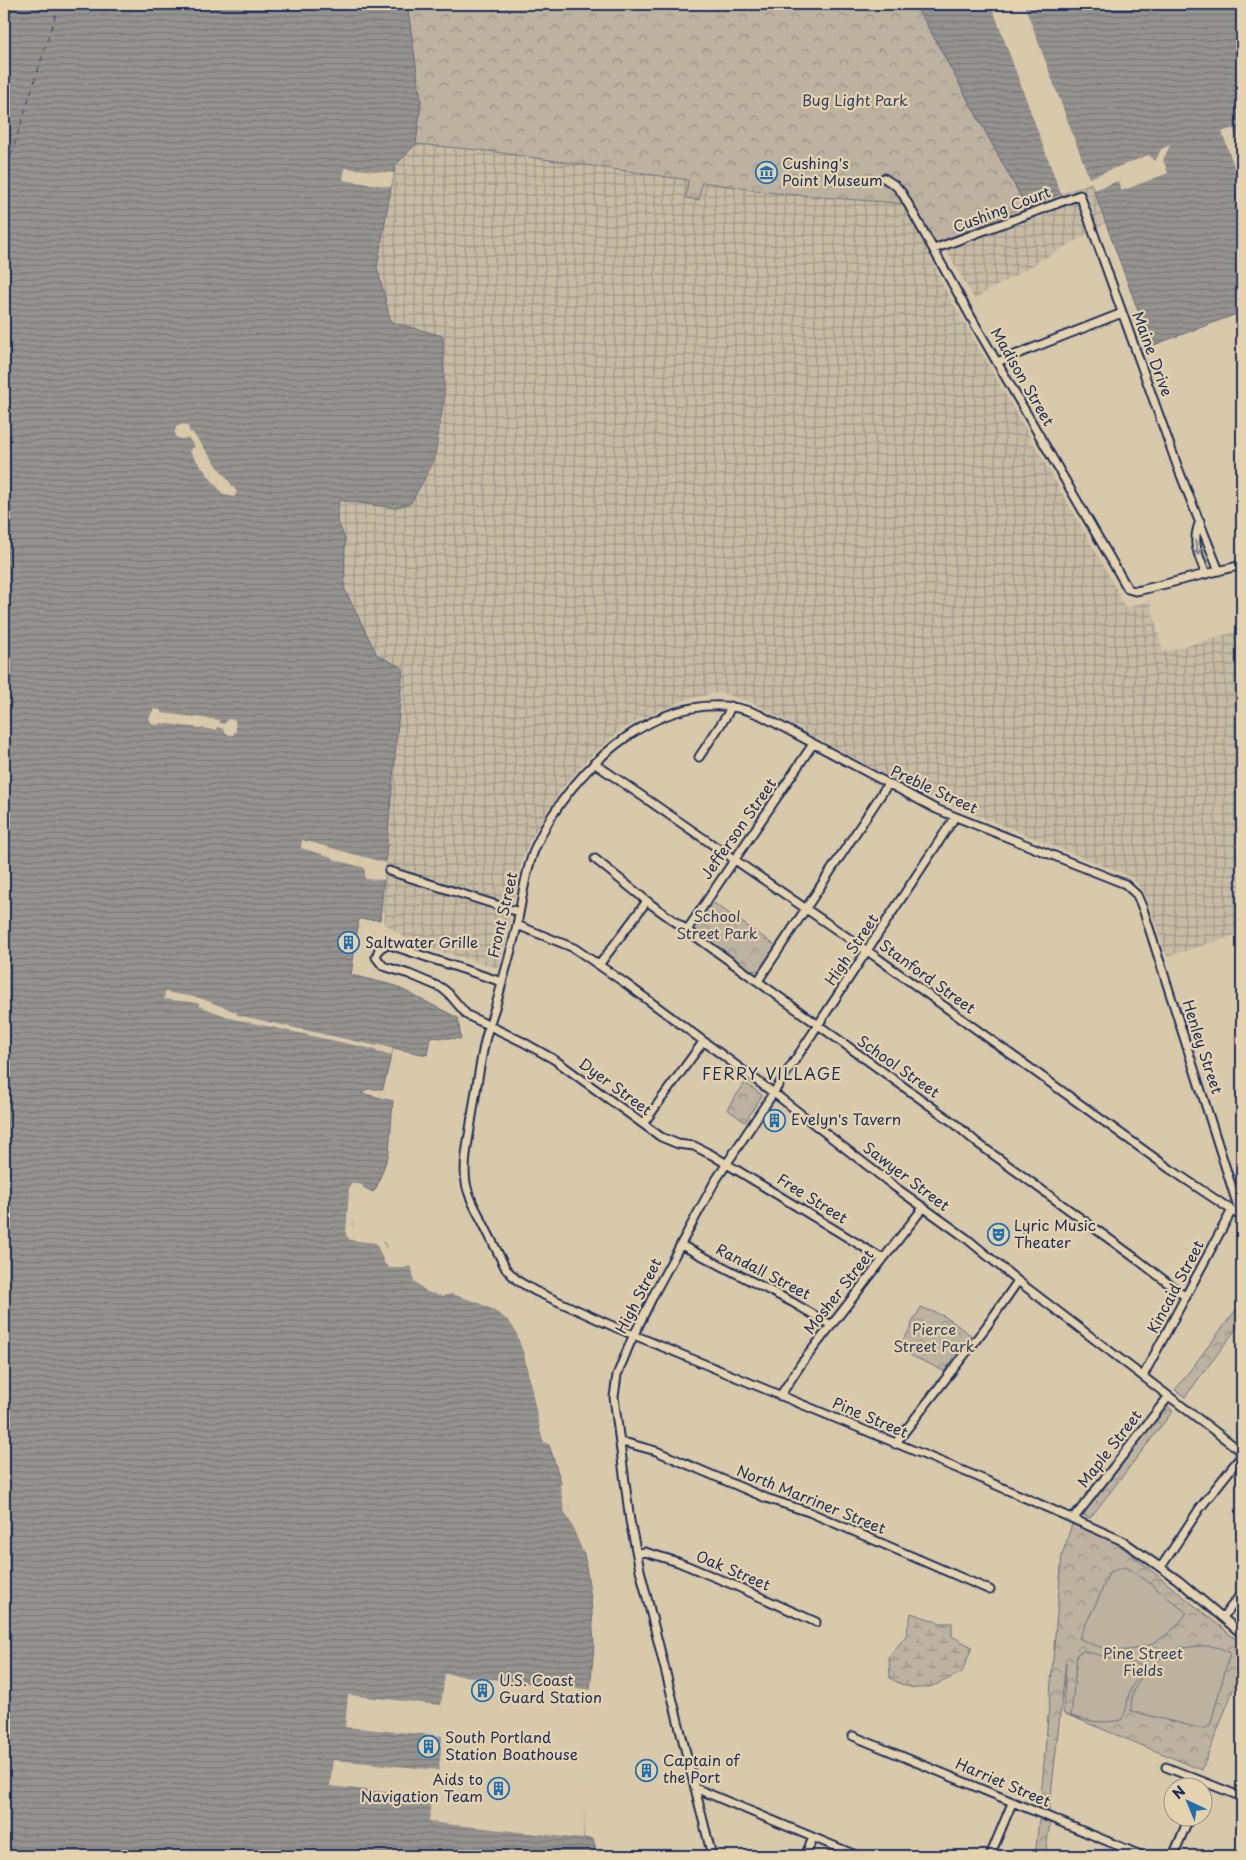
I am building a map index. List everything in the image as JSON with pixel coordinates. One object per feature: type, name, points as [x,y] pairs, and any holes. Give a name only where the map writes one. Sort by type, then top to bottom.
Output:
[{"type":"street","name":"Madison Street","points":[[884,178],[896,186],[902,193],[1128,589],[1135,591],[1206,574]]},
{"type":"street","name":"Cushing Court","points":[[934,250],[1080,196]]},
{"type":"street","name":"Maine Drive","points":[[1080,196],[1178,468],[1219,571]]},
{"type":"street","points":[[997,362],[1122,313]]},
{"type":"street","points":[[1200,521],[1195,532],[1195,545],[1206,574],[1242,564]]},
{"type":"street","points":[[700,757],[731,706]]},
{"type":"street","name":"Preble Street","points":[[731,706],[760,715],[888,784],[955,817],[1106,876],[1131,888]]},
{"type":"street","name":"Front Street","points":[[490,1237],[469,1197],[465,1182],[467,1145],[485,1039],[517,925],[529,863],[541,835],[564,799],[594,763],[625,738],[657,721],[699,707],[731,706]]},
{"type":"street","name":"Jefferson Street","points":[[687,930],[813,744]]},
{"type":"street","name":"Stanford Street","points":[[594,763],[868,951],[1170,1169],[1242,1216]]},
{"type":"street","points":[[758,980],[888,784]]},
{"type":"street","name":"High Street","points":[[712,1856],[630,1521],[614,1387],[620,1365],[634,1335],[703,1201],[955,817]]},
{"type":"street","name":"School Street","points":[[595,859],[647,901],[954,1123],[976,1142],[1186,1297]]},
{"type":"street","points":[[389,872],[519,912]]},
{"type":"street","name":"Henley Street","points":[[1131,888],[1137,895],[1143,909],[1242,1216]]},
{"type":"street","points":[[599,965],[647,901]]},
{"type":"street","name":"Sawyer Street","points":[[517,925],[574,948],[599,965],[773,1093],[923,1208],[966,1238],[1018,1281],[1242,1454]]},
{"type":"street","name":"Dyer Street","points":[[502,982],[387,944],[379,949],[376,957],[383,966],[409,974],[442,988],[467,1015],[556,1060],[661,1137],[678,1144],[694,1146],[727,1163]]},
{"type":"street","points":[[643,1124],[704,1042]]},
{"type":"street","name":"Free Street","points":[[727,1163],[883,1259]]},
{"type":"street","name":"Mosher Street","points":[[780,1396],[801,1364],[923,1208]]},
{"type":"street","name":"Kincaid Street","points":[[1143,1376],[1232,1210]]},
{"type":"street","name":"Pine Street","points":[[490,1237],[506,1269],[518,1281],[552,1300],[1074,1518],[1123,1541],[1161,1567],[1242,1634]]},
{"type":"street","name":"Randall Street","points":[[681,1245],[831,1325]]},
{"type":"street","points":[[895,1444],[986,1327],[1018,1281]]},
{"type":"street","name":"Maple Street","points":[[1074,1518],[1168,1396]]},
{"type":"street","name":"North Marriner Street","points":[[620,1443],[627,1443],[656,1451],[766,1498],[809,1512],[990,1590]]},
{"type":"street","points":[[1161,1567],[1200,1508],[1242,1454]]},
{"type":"street","name":"Oak Street","points":[[637,1554],[645,1552],[678,1562],[816,1622]]},
{"type":"street","points":[[1223,1617],[1242,1593]]},
{"type":"street","points":[[1236,1628],[1242,1621]]},
{"type":"street","name":"Harriet Street","points":[[853,1736],[1143,1856]]},
{"type":"street","points":[[1166,1767],[1190,1778]]},
{"type":"street","points":[[1214,1787],[1242,1796]]},
{"type":"street","points":[[695,1788],[858,1856]]},
{"type":"street","points":[[990,1856],[1012,1803]]},
{"type":"street","points":[[1173,1856],[1186,1828]]},
{"type":"street","points":[[805,1856],[813,1838]]},
{"type":"shaded area","points":[[4,4],[407,4],[421,101],[416,144],[395,166],[377,267],[391,322],[443,336],[444,399],[434,461],[411,503],[394,508],[339,500],[337,519],[345,539],[344,588],[377,655],[403,668],[380,920],[359,919],[351,975],[393,985],[458,1018],[461,1039],[430,1037],[427,1055],[393,1048],[383,1089],[368,1089],[361,1093],[393,1101],[389,1153],[376,1189],[373,1192],[363,1187],[355,1186],[351,1235],[384,1243],[391,1258],[397,1264],[407,1262],[425,1283],[499,1309],[518,1328],[533,1395],[584,1554],[591,1598],[594,1645],[583,1838],[593,1839],[597,1853],[601,1856],[4,1856]]},
{"type":"shaded area","points":[[913,4],[1242,4],[1242,312],[1151,346],[1091,183],[1026,206],[925,21]]},
{"type":"shaded area","points":[[1024,4],[1106,223],[974,299],[941,241],[1060,194]]},
{"type":"shaded area","points":[[416,144],[501,153],[688,180],[686,198],[698,200],[701,182],[763,191],[902,203],[925,243],[941,282],[1109,575],[1125,608],[1150,601],[1163,652],[1242,630],[1242,933],[1167,957],[1144,892],[1131,877],[909,788],[751,702],[722,693],[685,700],[643,718],[621,730],[585,761],[561,790],[533,835],[523,856],[513,902],[511,903],[385,865],[403,668],[377,655],[344,588],[345,539],[337,519],[339,499],[394,508],[411,503],[434,461],[444,399],[391,322],[377,267],[395,166]]},
{"type":"shaded area","points":[[373,872],[505,911],[510,919],[500,965],[495,967],[414,944],[384,923],[385,912],[381,911],[384,880]]},
{"type":"green space","name":"Bug Light Park","points":[[407,4],[913,4],[925,21],[1026,206],[932,245],[908,204],[774,193],[702,182],[699,200],[686,198],[688,180],[488,151],[416,144],[421,101]]},
{"type":"green space","name":"School Street Park","points":[[711,901],[776,946],[761,969],[753,971],[696,931]]},
{"type":"green space","points":[[745,1083],[762,1095],[745,1122],[727,1109]]},
{"type":"green space","points":[[1242,1302],[1242,1321],[1185,1397],[1175,1390]]},
{"type":"green space","name":"Pierce Street Park","points":[[921,1307],[946,1317],[972,1336],[944,1371],[897,1349],[912,1326]]},
{"type":"green space","points":[[1167,1406],[1173,1411],[1090,1518],[1083,1515]]},
{"type":"green space","name":"Pine Street Fields","points":[[1072,1524],[1116,1542],[1242,1644],[1242,1667],[1202,1770],[1063,1713],[1066,1662],[1049,1812],[1040,1809],[1062,1555]]},
{"type":"green space","points":[[1125,1567],[1143,1578],[1187,1613],[1164,1636],[1152,1644],[1138,1648],[1124,1650],[1109,1649],[1079,1638],[1109,1572]]},
{"type":"green space","points":[[911,1613],[941,1623],[952,1623],[952,1636],[972,1647],[962,1672],[935,1685],[919,1688],[901,1684],[890,1678],[889,1656],[906,1636]]},
{"type":"green space","points":[[1199,1646],[1211,1646],[1230,1653],[1210,1726],[1203,1729],[1131,1711],[1133,1694],[1147,1670],[1168,1654]]},
{"type":"green space","points":[[1083,1651],[1148,1667],[1133,1686],[1121,1720],[1108,1722],[1071,1716],[1077,1654]]},
{"type":"green space","points":[[1039,1820],[1050,1823],[1045,1856],[1035,1856]]},
{"type":"pier","points":[[991,4],[1024,4],[1089,178],[1149,155],[1154,161],[1161,149],[1170,145],[1163,160],[1168,173],[1121,191],[1118,181],[1094,190],[1091,183],[1061,194]]},
{"type":"pier","points":[[1233,128],[1242,154],[1242,189],[1222,132]]},
{"type":"pier","points":[[345,168],[394,173],[391,187],[343,180]]},
{"type":"pier","points":[[183,424],[188,426],[190,433],[192,432],[237,492],[234,497],[223,494],[189,451],[195,446],[188,438],[181,439],[176,437],[176,427]]},
{"type":"pier","points":[[154,709],[161,710],[161,713],[219,720],[220,723],[224,724],[228,719],[235,720],[236,731],[233,735],[226,734],[223,729],[217,727],[216,730],[160,723],[159,725],[152,724],[149,718]]},
{"type":"pier","points":[[302,840],[386,863],[384,880],[365,879],[365,868],[301,848]]},
{"type":"pier","points":[[165,992],[200,998],[236,1012],[237,1015],[393,1048],[391,1055],[376,1052],[377,1050],[234,1019],[199,1006],[199,1003],[164,999]]},
{"type":"pier","points":[[351,1183],[363,1185],[363,1189],[357,1189],[352,1228],[354,1233],[381,1239],[393,1259],[397,1261],[407,1260],[418,1264],[427,1281],[452,1287],[500,1307],[513,1316],[521,1328],[531,1363],[535,1394],[552,1446],[544,1442],[524,1355],[516,1332],[509,1321],[492,1309],[477,1302],[452,1294],[443,1296],[427,1292],[414,1281],[410,1266],[390,1268],[385,1264],[376,1243],[350,1240],[346,1235]]},
{"type":"pier","points":[[563,1481],[570,1509],[586,1552],[583,1552],[565,1513],[560,1485]]},
{"type":"pier","points":[[445,1674],[593,1690],[583,1839],[429,1822],[431,1797],[330,1786],[333,1760],[439,1770],[442,1736],[345,1727],[348,1695],[441,1705]]},
{"type":"ferry route","points":[[4,22],[9,4]]},
{"type":"ferry route","points":[[4,177],[59,4]]},
{"type":"place","name":"Cushing's Point Museum","points":[[766,173]]},
{"type":"place","name":"Saltwater Grille","points":[[349,943]]},
{"type":"place","name":"Evelyn's Tavern","points":[[775,1120]]},
{"type":"place","name":"Lyric Music Theater","points":[[998,1235]]},
{"type":"place","name":"U.S. Coast Guard Station","points":[[483,1690]]},
{"type":"place","name":"South Portland Station Boathouse","points":[[429,1747]]},
{"type":"place","name":"Captain of the Port","points":[[647,1770]]},
{"type":"place","name":"Aids to Navigation Team","points":[[499,1789]]},
{"type":"district","name":"FERRY VILLAGE","points":[[772,1074]]}]
